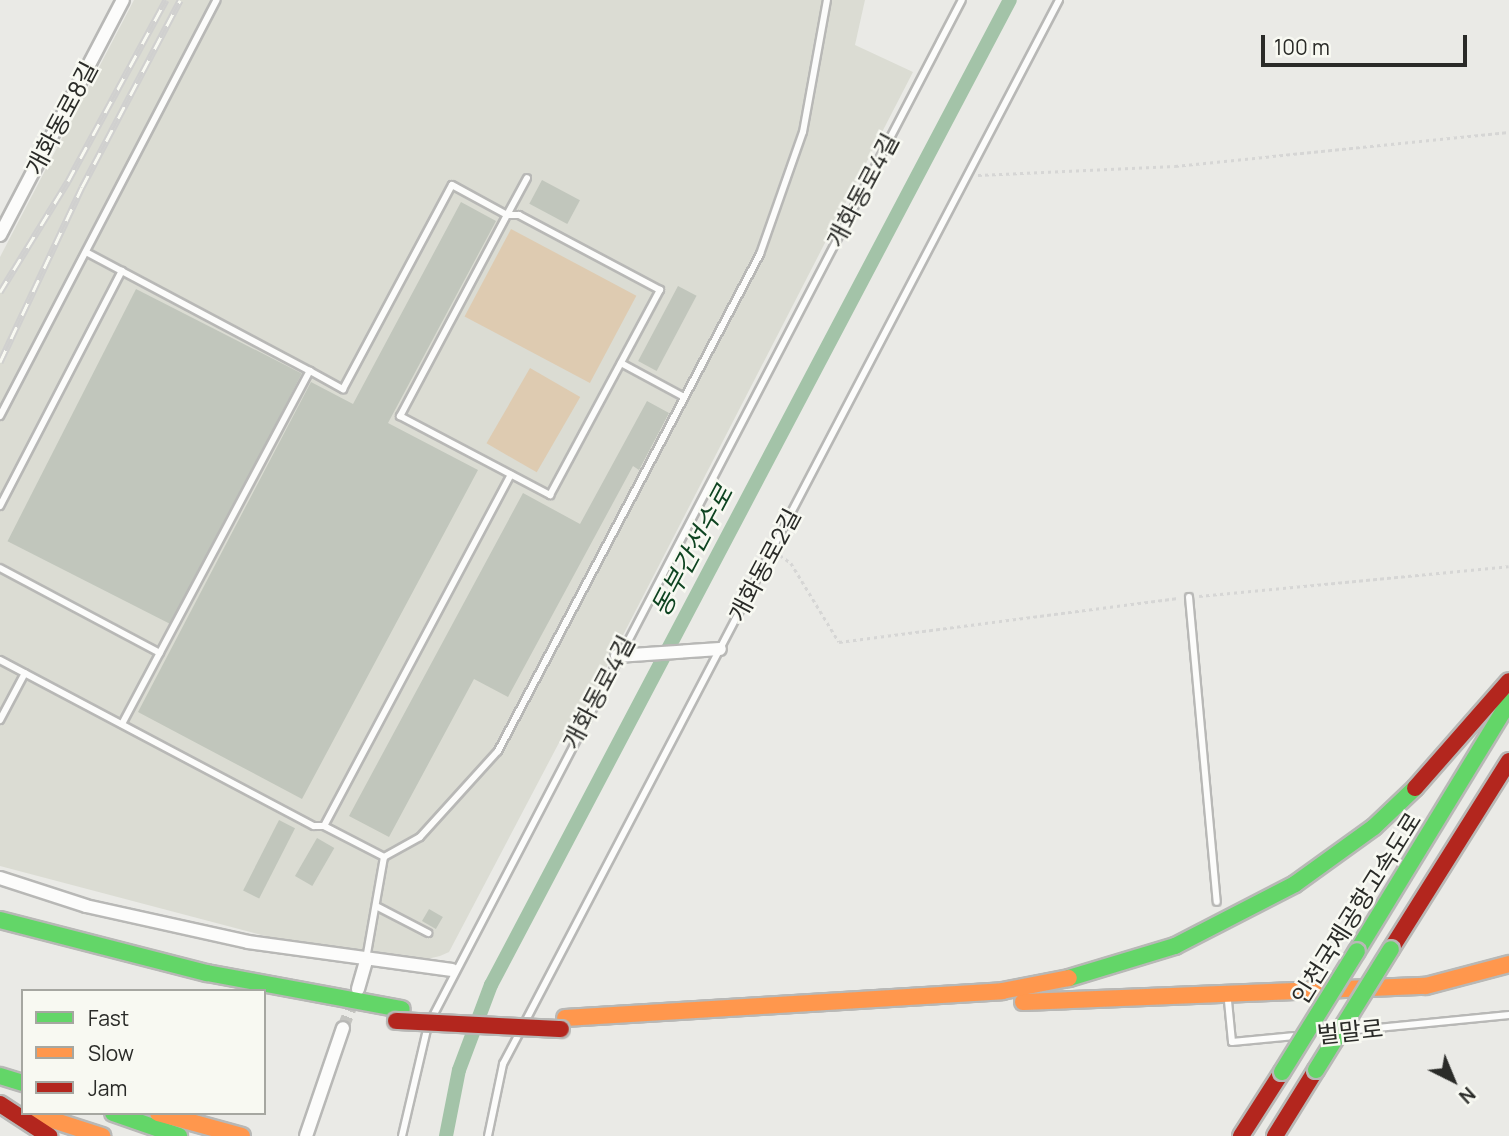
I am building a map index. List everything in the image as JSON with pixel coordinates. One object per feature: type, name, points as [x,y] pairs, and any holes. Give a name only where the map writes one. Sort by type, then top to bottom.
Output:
[{"type":"main road","points":[[563,1024],[1051,984],[1175,946],[1295,884],[1374,827],[1440,764],[1509,681]]},
{"type":"main road","name":"인천국제공항고속도로","points":[[1241,1136],[1509,702]]},
{"type":"main road","points":[[1275,1136],[1509,761]]},
{"type":"main road","points":[[0,920],[207,973],[399,1015]]},
{"type":"main road","points":[[0,933],[71,957]]},
{"type":"main road","points":[[266,999],[399,1015],[563,1024],[1208,991],[1426,986],[1509,964]]},
{"type":"main road","points":[[121,970],[205,989]]},
{"type":"main road","points":[[0,1076],[21,1082]]},
{"type":"main road","points":[[0,1104],[21,1110]]},
{"type":"main road","points":[[0,1104],[44,1135]]},
{"type":"main road","points":[[37,1115],[102,1136]]},
{"type":"main road","points":[[88,1115],[115,1136]]},
{"type":"main road","points":[[119,1115],[179,1136]]},
{"type":"main road","points":[[165,1115],[242,1136]]},
{"type":"street","name":"개화동로8길","points":[[0,235],[123,0]]},
{"type":"street","points":[[617,656],[714,650]]},
{"type":"street","points":[[0,878],[86,906],[366,961],[452,970]]},
{"type":"street","points":[[358,989],[366,961]]},
{"type":"street","points":[[306,1136],[344,1028]]},
{"type":"lane","points":[[0,416],[218,0]]},
{"type":"lane","points":[[384,857],[420,837],[498,751],[684,397],[784,199],[816,76],[827,0]]},
{"type":"lane","name":"개화동로4길","points":[[402,1136],[424,1036],[452,970],[962,0]]},
{"type":"lane","name":"개화동로2길","points":[[488,1136],[503,1064],[714,650],[772,550],[1059,0]]},
{"type":"lane","points":[[86,252],[343,389],[452,185],[507,215],[519,215],[660,290],[550,495],[400,416],[507,215],[527,178]]},
{"type":"lane","points":[[0,506],[122,271]]},
{"type":"lane","points":[[621,363],[684,397]]},
{"type":"lane","points":[[122,724],[310,371]]},
{"type":"lane","points":[[324,826],[511,474]]},
{"type":"lane","points":[[0,568],[160,653]]},
{"type":"lane","points":[[1189,597],[1217,902]]},
{"type":"lane","points":[[0,660],[314,826],[324,826],[384,857]]},
{"type":"lane","points":[[0,720],[25,673]]},
{"type":"lane","points":[[366,961],[384,857]]},
{"type":"lane","points":[[376,906],[428,933]]},
{"type":"lane","name":"벌말로","points":[[1227,1001],[1232,1042],[1317,1034]]},
{"type":"lane","name":"벌말로","points":[[1329,1033],[1509,1015]]},
{"type":"path","points":[[968,173],[988,178],[1175,166],[1509,132]]},
{"type":"path","points":[[772,550],[791,563],[839,642],[1189,597],[1509,566]]},
{"type":"shaded area","points":[[134,0],[865,0],[855,45],[913,72],[586,707],[572,718],[449,952],[440,956],[427,959],[269,937],[0,866],[0,257]]},
{"type":"shaded area","points":[[511,229],[636,296],[590,383],[465,316]]},
{"type":"shaded area","points":[[530,368],[580,397],[537,472],[486,443]]},
{"type":"building","points":[[542,180],[580,200],[567,224],[529,204]]},
{"type":"building","points":[[461,202],[496,221],[388,423],[478,470],[302,799],[138,712],[311,382],[353,404]]},
{"type":"building","points":[[678,286],[697,296],[657,371],[638,361]]},
{"type":"building","points":[[136,289],[302,373],[173,626],[8,541]]},
{"type":"building","points":[[647,401],[669,413],[639,470],[633,466],[508,697],[474,679],[389,837],[349,816],[523,493],[580,524]]},
{"type":"building","points":[[279,820],[295,828],[259,899],[243,890]]},
{"type":"building","points":[[317,838],[334,848],[312,886],[295,876]]},
{"type":"building","points":[[429,909],[443,917],[436,929],[422,921]]},
{"type":"waterway","name":"동부간선수로","points":[[446,1136],[459,1070],[491,985],[1010,0]]},
{"type":"tunnel","points":[[343,1028],[354,999]]},
{"type":"railway","points":[[0,292],[68,181],[166,0]]},
{"type":"railway","points":[[0,362],[82,187],[180,0]]},
{"type":"traffic: fast","points":[[1357,951],[1509,702]]},
{"type":"traffic: fast","points":[[1069,978],[1175,946],[1295,884],[1374,827],[1415,788]]},
{"type":"traffic: fast","points":[[0,920],[207,973],[402,1009]]},
{"type":"traffic: fast","points":[[1316,1070],[1391,949]]},
{"type":"traffic: fast","points":[[1282,1072],[1357,951]]},
{"type":"traffic: fast","points":[[0,1076],[21,1082]]},
{"type":"traffic: fast","points":[[119,1115],[179,1136]]},
{"type":"traffic: slow","points":[[1023,1002],[1426,986],[1509,964]]},
{"type":"traffic: slow","points":[[565,1018],[1002,991],[1069,978]]},
{"type":"traffic: slow","points":[[37,1115],[102,1136]]},
{"type":"traffic: slow","points":[[165,1115],[242,1136]]},
{"type":"traffic: jam","points":[[1415,788],[1509,681]]},
{"type":"traffic: jam","points":[[1391,949],[1509,761]]},
{"type":"traffic: jam","points":[[396,1021],[561,1029]]},
{"type":"traffic: jam","points":[[1275,1136],[1316,1070]]},
{"type":"traffic: jam","points":[[1241,1136],[1282,1072]]},
{"type":"traffic: jam","points":[[0,1104],[49,1136]]}]
